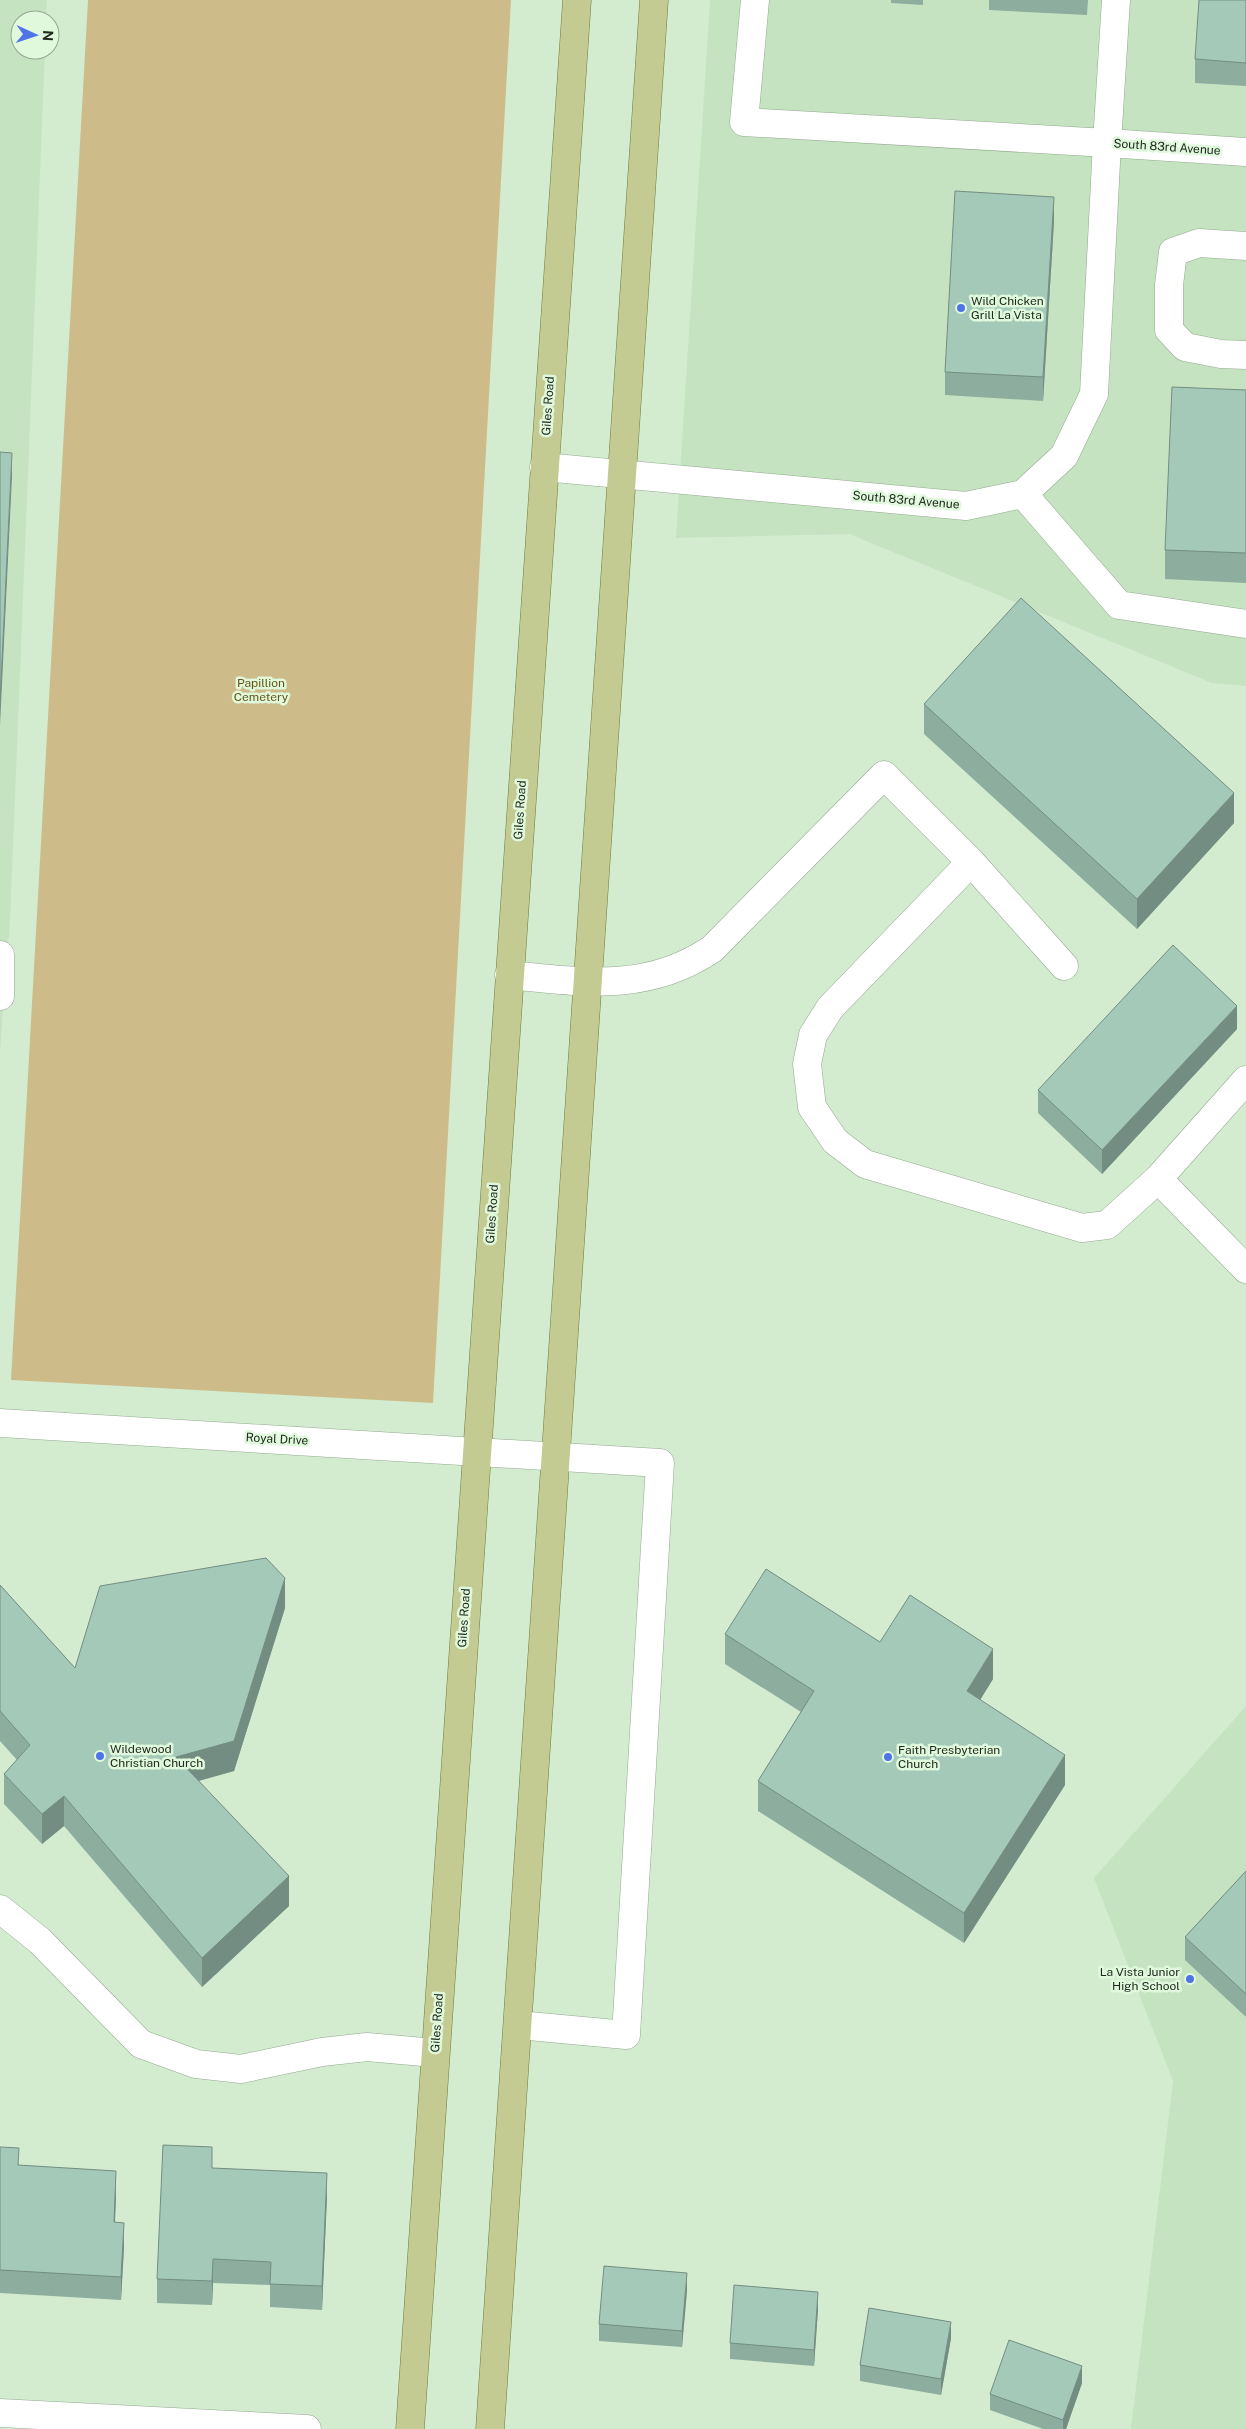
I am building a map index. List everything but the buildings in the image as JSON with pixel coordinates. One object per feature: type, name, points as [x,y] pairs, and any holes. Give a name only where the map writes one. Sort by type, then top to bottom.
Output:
[{"type":"main road","name":"Giles Road","points":[[410,2429],[577,0]]},
{"type":"main road","points":[[490,2429],[654,0]]},
{"type":"street","points":[[755,0],[744,122],[1107,143],[1116,0]]},
{"type":"street","name":"South 83rd Avenue","points":[[544,467],[966,506],[1023,494],[1064,456],[1094,394],[1107,143],[1246,152]]},
{"type":"street","points":[[1246,246],[1198,243],[1173,252],[1169,285],[1169,330],[1185,347],[1221,354],[1246,355]]},
{"type":"street","points":[[1023,494],[1120,605],[1246,624]]},
{"type":"street","points":[[509,975],[614,983],[641,979],[678,968],[712,949],[884,775],[971,862],[1064,966]]},
{"type":"street","points":[[971,862],[830,1008],[813,1036],[807,1064],[812,1107],[835,1141],[865,1164],[1082,1228],[1107,1225],[1158,1178],[1246,1080]]},
{"type":"street","points":[[0,955],[2,955],[0,996]]},
{"type":"street","points":[[1158,1178],[1246,1269]]},
{"type":"street","name":"Royal Drive","points":[[0,1423],[476,1450],[660,1463],[626,2035],[518,2025]]},
{"type":"street","points":[[0,1909],[40,1941],[142,2044],[196,2064],[241,2069],[322,2052],[367,2047],[435,2053]]},
{"type":"street","points":[[0,2413],[71,2422],[307,2429]]},
{"type":"shaded area","points":[[0,0],[47,0],[46,10],[10,10],[10,60],[45,60],[10,922],[0,1051]]},
{"type":"shaded area","points":[[710,0],[1246,0],[1246,686],[1212,683],[849,534],[676,538]]},
{"type":"shaded area","name":"La Vista Junior High School","points":[[1246,1706],[1246,2429],[1131,2429],[1173,2081],[1094,1878]]},
{"type":"green space","name":"Papillion Cemetery","points":[[88,0],[511,0],[433,1403],[11,1380]]},
{"type":"place","name":"Wild Chicken Grill La Vista","points":[[961,308]]},
{"type":"place","name":"Wildewood Christian Church","points":[[100,1756]]},
{"type":"place","name":"Faith Presbyterian Church","points":[[888,1757]]},
{"type":"place","name":"La Vista Junior High School","points":[[1190,1979]]}]
